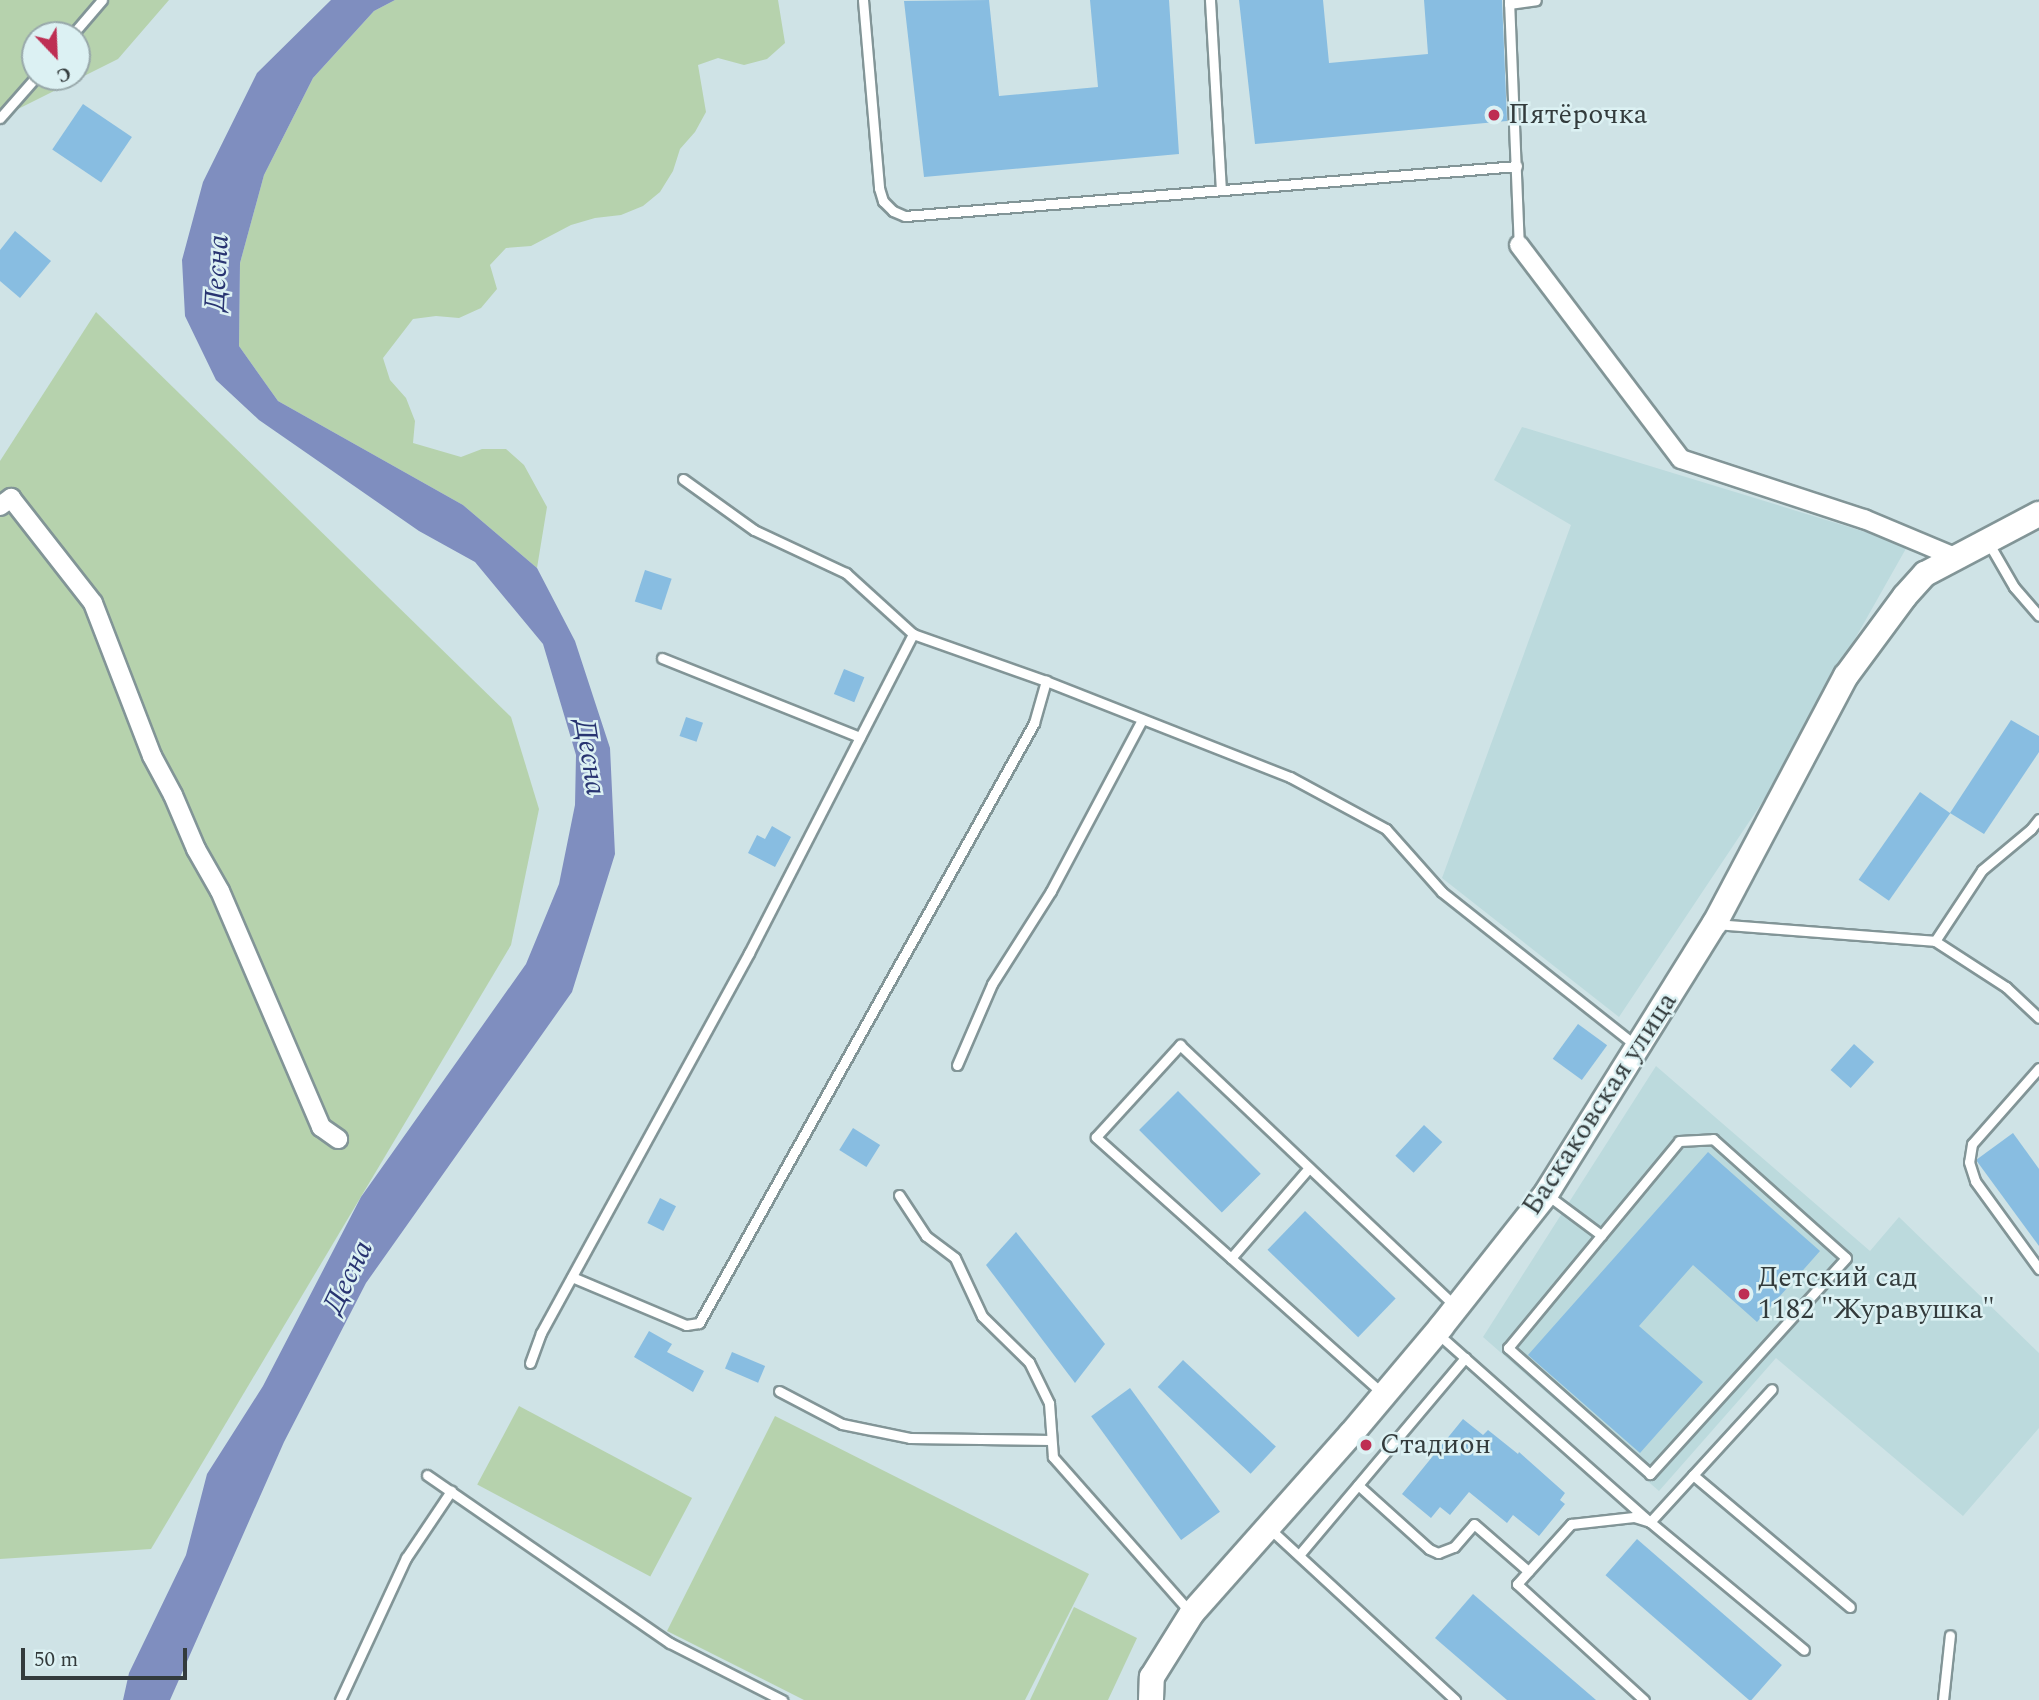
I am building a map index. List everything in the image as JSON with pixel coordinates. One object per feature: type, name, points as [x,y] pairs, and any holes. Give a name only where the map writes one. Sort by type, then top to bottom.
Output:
[{"type":"street","points":[[1519,245],[1681,459],[1864,519],[1955,557]]},
{"type":"street","points":[[0,506],[11,498],[93,603],[152,756],[173,795],[195,849],[220,891],[321,1127],[338,1139]]},
{"type":"street","name":"Баскаковская улица","points":[[1151,1700],[1152,1677],[1192,1613],[1269,1528],[1437,1332],[1546,1194],[1714,923],[1846,676],[1925,574],[2039,514]]},
{"type":"lane","points":[[84,21],[102,0]]},
{"type":"lane","points":[[863,0],[879,188],[883,201],[893,211],[905,216],[1517,166]]},
{"type":"lane","points":[[1210,0],[1221,190]]},
{"type":"lane","points":[[1519,245],[1509,2],[1536,0]]},
{"type":"lane","points":[[0,118],[24,91]]},
{"type":"lane","points":[[683,479],[754,530],[846,573],[913,634],[1046,681],[1290,777],[1386,829],[1443,892],[1637,1046]]},
{"type":"lane","points":[[1987,540],[2014,587],[2039,616]]},
{"type":"lane","points":[[530,1363],[541,1333],[749,953],[913,634]]},
{"type":"lane","points":[[662,658],[860,737]]},
{"type":"lane","points":[[572,1277],[686,1325],[699,1323],[1034,723],[1046,681]]},
{"type":"lane","points":[[957,1065],[992,984],[1051,891],[1142,720]]},
{"type":"lane","points":[[1934,941],[1982,870],[2031,829],[2039,819]]},
{"type":"lane","points":[[1714,923],[1934,941],[2006,987],[2039,1018]]},
{"type":"lane","points":[[1383,1395],[1097,1137],[1180,1045],[1457,1307]]},
{"type":"lane","points":[[2039,1068],[1972,1144],[1969,1162],[1975,1181],[2039,1269]]},
{"type":"lane","points":[[1713,1139],[1846,1258],[1650,1474],[1508,1348],[1601,1235],[1678,1141],[1713,1139]]},
{"type":"lane","points":[[1231,1258],[1309,1168]]},
{"type":"lane","points":[[1546,1194],[1601,1235]]},
{"type":"lane","points":[[899,1195],[926,1236],[955,1258],[982,1316],[1029,1362],[1049,1403],[1052,1457],[1192,1613]]},
{"type":"lane","points":[[1437,1332],[1650,1522],[1804,1650]]},
{"type":"lane","points":[[1299,1555],[1465,1358]]},
{"type":"lane","points":[[1650,1522],[1772,1389]]},
{"type":"lane","points":[[779,1391],[842,1424],[910,1438],[1051,1440]]},
{"type":"lane","points":[[427,1475],[670,1643],[782,1700]]},
{"type":"lane","points":[[1693,1475],[1850,1607]]},
{"type":"lane","points":[[1358,1485],[1429,1549],[1438,1553],[1454,1547],[1474,1524],[1528,1571]]},
{"type":"lane","points":[[340,1700],[406,1558],[451,1491]]},
{"type":"lane","points":[[1644,1700],[1517,1584],[1571,1524],[1634,1517],[1650,1522]]},
{"type":"lane","points":[[1269,1528],[1455,1700]]},
{"type":"lane","points":[[1943,1700],[1950,1635]]},
{"type":"shaded area","points":[[1522,427],[1908,545],[1765,798],[1619,1017],[1442,878],[1571,525],[1494,480]]},
{"type":"shaded area","name":"Детский сад 1182 \"Журавушка\"","points":[[1656,1066],[1870,1251],[1899,1217],[2039,1353],[2039,1428],[1963,1516],[1776,1358],[1659,1491],[1483,1337]]},
{"type":"green space","points":[[0,0],[169,0],[118,59],[91,72],[91,21],[21,21],[21,91],[54,91],[0,118]]},
{"type":"green space","points":[[395,0],[778,0],[785,43],[767,59],[744,65],[718,58],[698,65],[706,112],[695,132],[680,149],[673,171],[660,192],[643,206],[621,215],[595,218],[571,225],[531,246],[506,248],[490,265],[497,289],[481,308],[459,318],[436,316],[413,319],[383,358],[390,380],[406,398],[415,421],[413,443],[461,457],[482,449],[506,449],[524,465],[547,507],[537,568],[463,505],[278,401],[239,346],[240,263],[264,175],[313,78],[374,11]]},
{"type":"green space","points":[[96,312],[511,717],[539,809],[511,945],[151,1549],[0,1559],[0,461]]},
{"type":"green space","points":[[519,1406],[692,1498],[650,1577],[477,1485]]},
{"type":"green space","points":[[775,1416],[1089,1574],[1025,1700],[804,1700],[667,1631]]},
{"type":"green space","points":[[1074,1607],[1137,1638],[1108,1700],[1030,1700]]},
{"type":"water","name":"Десна","points":[[331,0],[395,0],[374,11],[313,78],[264,175],[240,263],[239,346],[278,401],[463,505],[537,568],[575,641],[610,748],[615,854],[572,992],[366,1283],[284,1442],[170,1700],[123,1700],[129,1673],[186,1555],[207,1474],[263,1386],[361,1197],[526,964],[559,884],[575,805],[576,755],[543,644],[475,562],[419,531],[259,420],[216,380],[185,316],[182,260],[203,182],[257,73]]},
{"type":"building","points":[[989,0],[999,96],[1098,87],[1090,0],[1169,0],[1179,154],[924,177],[904,1]]},
{"type":"building","points":[[1239,0],[1323,0],[1329,63],[1428,54],[1424,0],[1502,0],[1507,121],[1255,144]]},
{"type":"building","points":[[83,104],[132,137],[101,183],[52,150]]},
{"type":"building","points":[[15,231],[51,261],[20,298],[0,281],[0,250]]},
{"type":"building","points":[[645,570],[672,579],[661,610],[635,601]]},
{"type":"building","points":[[844,669],[864,677],[854,702],[834,694]]},
{"type":"building","points":[[686,717],[703,723],[697,742],[679,736]]},
{"type":"building","points":[[2011,720],[2039,736],[2039,752],[1984,834],[1950,813]]},
{"type":"building","points":[[1920,792],[1950,813],[1889,901],[1859,880]]},
{"type":"building","points":[[772,826],[791,837],[775,867],[748,853],[757,835],[765,839]]},
{"type":"building","points":[[1578,1024],[1607,1045],[1582,1080],[1553,1059]]},
{"type":"building","points":[[1854,1044],[1874,1062],[1851,1088],[1831,1070]]},
{"type":"building","points":[[1178,1091],[1261,1174],[1222,1213],[1139,1130]]},
{"type":"building","points":[[1424,1125],[1442,1142],[1414,1173],[1395,1156]]},
{"type":"building","points":[[853,1128],[880,1145],[866,1167],[839,1150]]},
{"type":"building","points":[[2013,1133],[2039,1169],[2039,1246],[1976,1160]]},
{"type":"building","points":[[1708,1152],[1820,1251],[1757,1322],[1693,1265],[1639,1326],[1703,1382],[1640,1453],[1528,1355]]},
{"type":"building","points":[[660,1198],[676,1206],[663,1231],[647,1223]]},
{"type":"building","points":[[1305,1211],[1396,1299],[1358,1337],[1267,1250]]},
{"type":"building","points":[[1016,1232],[1105,1344],[1075,1383],[986,1265]]},
{"type":"building","points":[[649,1331],[672,1344],[667,1352],[704,1371],[693,1392],[634,1357]]},
{"type":"building","points":[[732,1352],[765,1366],[758,1383],[725,1369]]},
{"type":"building","points":[[1183,1360],[1276,1447],[1251,1474],[1158,1387]]},
{"type":"building","points":[[1130,1388],[1220,1512],[1181,1540],[1091,1416]]},
{"type":"building","points":[[1463,1419],[1483,1435],[1488,1430],[1518,1454],[1519,1452],[1565,1493],[1560,1500],[1565,1504],[1539,1536],[1513,1515],[1507,1523],[1469,1492],[1450,1515],[1440,1507],[1431,1518],[1402,1494]]},
{"type":"building","points":[[1637,1539],[1782,1665],[1749,1700],[1606,1575]]},
{"type":"building","points":[[1473,1594],[1596,1700],[1507,1700],[1435,1638]]},
{"type":"place","name":"Пятёрочка","points":[[1494,115]]},
{"type":"place","name":"Детский сад 1182 \"Журавушка\"","points":[[1744,1294]]},
{"type":"place","name":"Стадион","points":[[1366,1445]]}]
